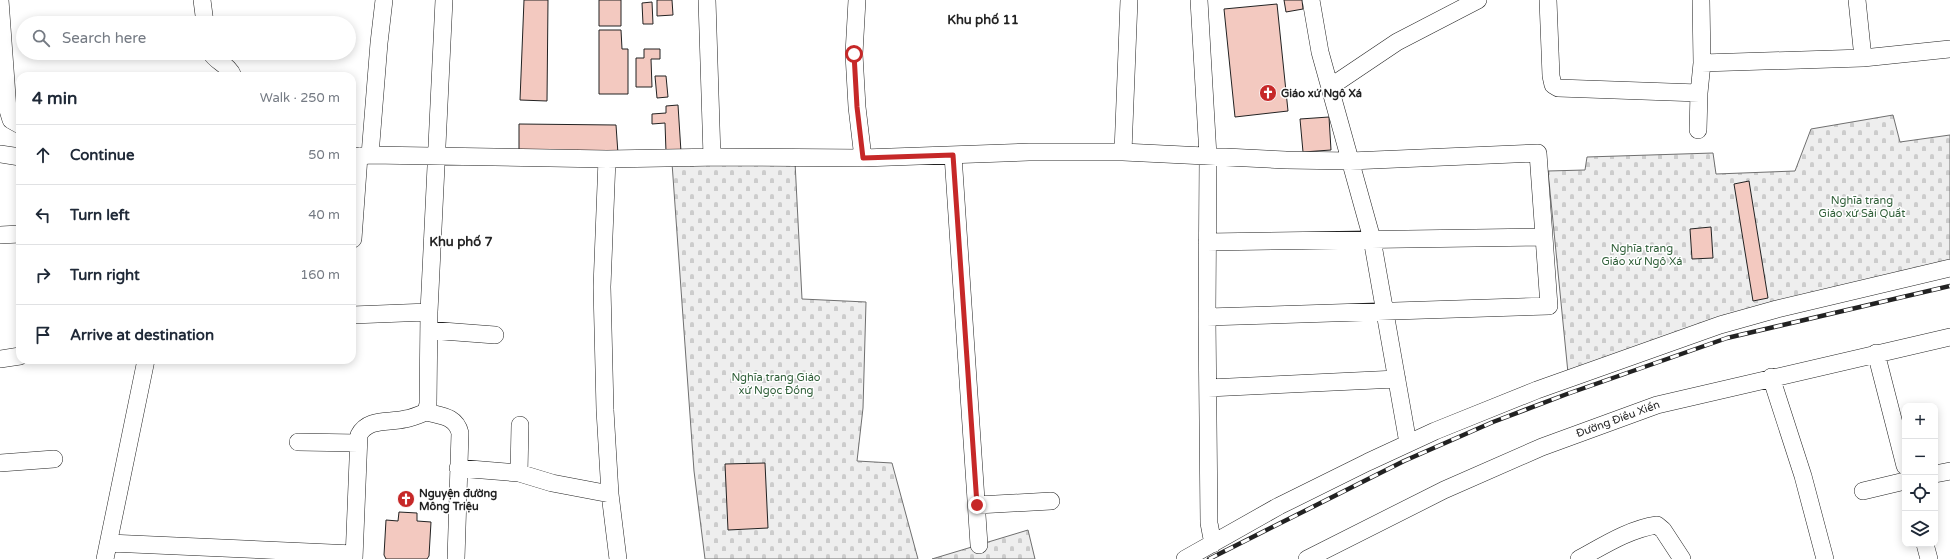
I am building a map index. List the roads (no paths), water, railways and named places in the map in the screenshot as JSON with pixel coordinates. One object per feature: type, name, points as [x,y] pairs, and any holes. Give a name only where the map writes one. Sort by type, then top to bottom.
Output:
[{"type":"street","points":[[0,0],[8,110],[11,120],[16,123]]},
{"type":"street","points":[[202,0],[204,16]]},
{"type":"street","points":[[356,203],[360,156],[379,43],[384,0]]},
{"type":"street","points":[[426,412],[429,312],[438,156],[444,0]]},
{"type":"street","points":[[707,0],[712,157]]},
{"type":"street","points":[[857,0],[854,54],[857,107],[863,158]]},
{"type":"street","points":[[1123,152],[1129,0]]},
{"type":"street","points":[[1199,0],[1208,156],[1207,317],[1209,523],[1213,544]]},
{"type":"street","points":[[1311,0],[1320,52],[1372,239],[1386,311],[1408,443]]},
{"type":"street","points":[[1330,86],[1397,42],[1478,0]]},
{"type":"street","points":[[1548,0],[1551,76],[1553,85],[1558,88],[1694,93]]},
{"type":"street","points":[[1698,130],[1694,93],[1702,63],[1702,0]]},
{"type":"street","points":[[1857,0],[1863,58]]},
{"type":"street","points":[[1702,63],[1863,58],[1950,49]]},
{"type":"street","points":[[218,60],[223,63],[230,72]]},
{"type":"street","points":[[360,156],[607,159],[712,157],[863,158],[1123,152],[1350,161],[1538,153],[1549,306],[1207,317]]},
{"type":"street","points":[[0,154],[16,157]]},
{"type":"street","points":[[953,155],[979,545]]},
{"type":"street","points":[[607,159],[602,287],[610,494],[618,559]]},
{"type":"street","points":[[0,235],[16,234]]},
{"type":"street","points":[[1207,242],[1544,237]]},
{"type":"street","points":[[1185,559],[1279,506],[1408,443],[1537,390],[1720,325],[1777,309],[1950,268]]},
{"type":"street","points":[[356,315],[429,312]]},
{"type":"street","points":[[429,330],[495,335]]},
{"type":"street","name":"Đường Điều Xiển","points":[[1306,559],[1444,490],[1542,447],[1657,405],[1771,377],[1950,337]]},
{"type":"street","points":[[1876,353],[1902,454]]},
{"type":"street","points":[[0,359],[16,357]]},
{"type":"street","points":[[105,559],[145,364]]},
{"type":"street","points":[[1771,377],[1803,476],[1824,559]]},
{"type":"street","points":[[1208,388],[1398,379]]},
{"type":"street","points":[[109,542],[354,556],[359,435],[362,429],[376,422],[404,420],[426,412],[447,417],[455,422],[459,427],[456,559]]},
{"type":"street","points":[[520,425],[520,473]]},
{"type":"street","points":[[298,442],[358,444]]},
{"type":"street","points":[[0,463],[54,459]]},
{"type":"street","points":[[458,468],[520,473],[552,483],[610,494]]},
{"type":"street","points":[[1938,473],[1950,471]]},
{"type":"street","points":[[1863,491],[1902,482]]},
{"type":"street","points":[[977,505],[1051,501]]},
{"type":"street","points":[[1579,559],[1618,538],[1645,527],[1657,525],[1663,530],[1682,559]]},
{"type":"street","points":[[1926,547],[1929,559]]},
{"type":"railway","points":[[1209,559],[1404,461],[1493,422],[1567,394],[1727,338],[1950,286]]},
{"type":"place","name":"Giáo xứ Ngô Xá","points":[[1268,93]]},
{"type":"place","name":"Nguyện đường Mông Triệu","points":[[406,499]]},
{"type":"district","name":"Khu phố 11","points":[[983,20]]},
{"type":"district","name":"Khu phố 7","points":[[461,242]]},
{"type":"park label","name":"Nghĩa trang Giáo xứ Sài Quất","points":[[1862,206]]},
{"type":"park label","name":"Nghĩa trang Giáo xứ Ngô Xá","points":[[1642,254]]},
{"type":"park label","name":"Nghĩa trang Giáo xứ Ngọc Đồng","points":[[776,383]]}]
